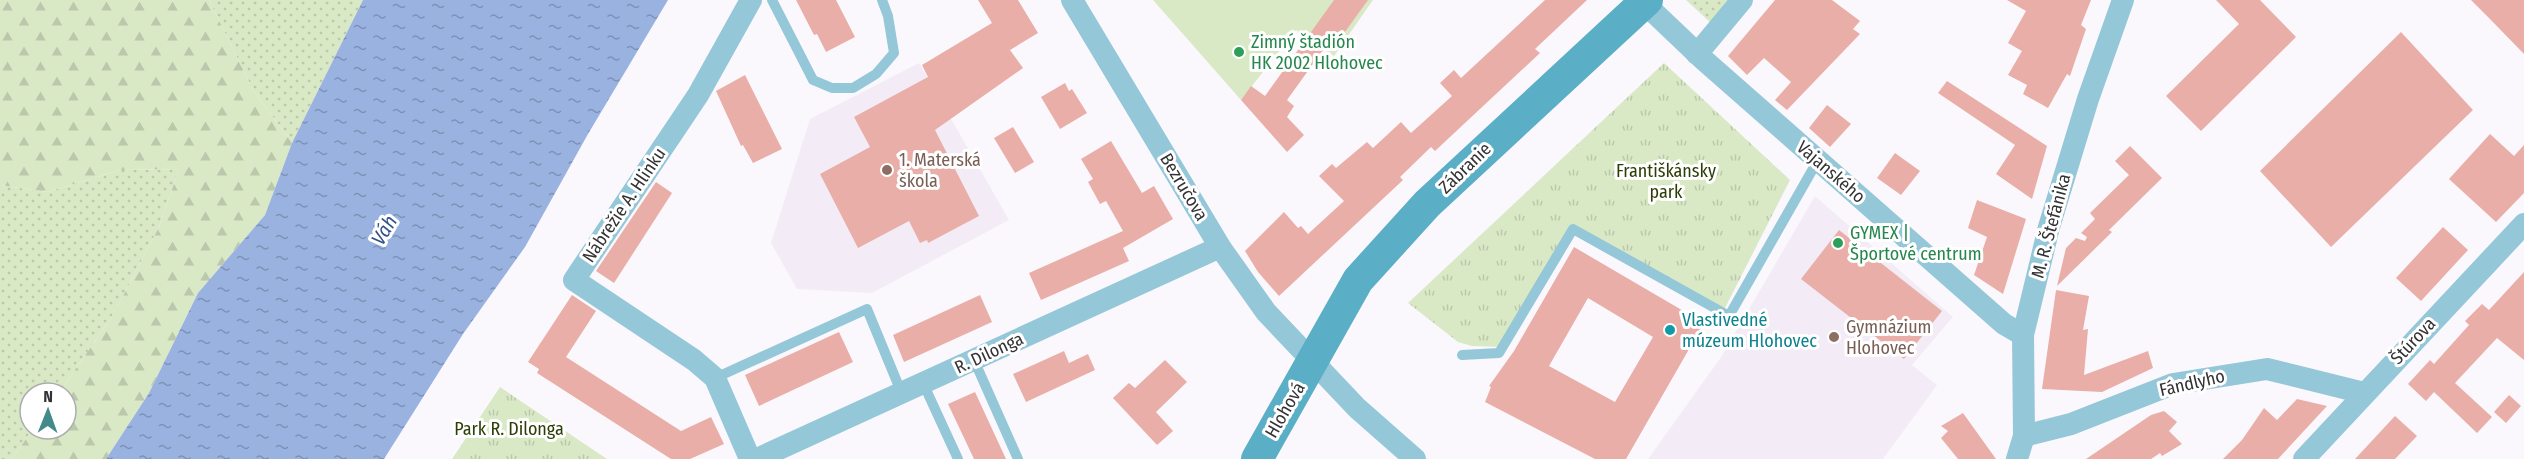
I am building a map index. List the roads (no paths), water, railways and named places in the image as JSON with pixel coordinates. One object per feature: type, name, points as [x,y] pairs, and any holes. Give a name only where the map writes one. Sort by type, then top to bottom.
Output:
[{"type":"main road","name":"Zábranie","points":[[1313,362],[1358,280],[1398,234],[1527,109],[1646,1]]},
{"type":"main road","name":"Hlohová","points":[[1257,459],[1313,362]]},
{"type":"street","name":"Nábrežie A. Hlinku","points":[[750,459],[715,378],[694,360],[574,280],[698,95],[751,0]]},
{"type":"street","name":"Bezručova","points":[[1072,0],[1220,247],[1266,312],[1357,408],[1415,459]]},
{"type":"street","points":[[1697,54],[1742,0]]},
{"type":"street","name":"M. R. Štefánika","points":[[2017,459],[2024,436],[2023,335],[2049,227],[2088,99],[2123,0]]},
{"type":"street","name":"Vajanského","points":[[1646,1],[1697,54],[2004,324],[2023,335]]},
{"type":"street","name":"Štúrova","points":[[2304,459],[2524,224]]},
{"type":"street","name":"R. Dilonga","points":[[757,459],[1220,247]]},
{"type":"street","name":"Fándlyho","points":[[2024,436],[2072,424],[2173,384],[2267,369],[2364,393]]},
{"type":"lane","points":[[772,0],[813,80],[832,88],[853,88],[876,74],[894,53],[888,16],[882,0]]},
{"type":"lane","points":[[1462,355],[1499,353],[1573,228],[1729,316],[1818,160]]},
{"type":"lane","points":[[715,378],[867,309],[902,394]]},
{"type":"lane","points":[[974,360],[1018,459]]},
{"type":"lane","points":[[923,383],[958,459]]},
{"type":"water","name":"Váh","points":[[363,0],[668,0],[588,134],[525,247],[463,334],[384,459],[106,459],[149,393],[198,293],[265,215],[292,143]]},
{"type":"place","name":"Zimný štadión HK 2002 Hlohovec","points":[[1239,52]]},
{"type":"place","name":"1. Materská škola","points":[[887,170]]},
{"type":"place","name":"GYMEX | Športové centrum","points":[[1838,243]]},
{"type":"place","name":"Vlastivedné múzeum Hlohovec","points":[[1670,330]]},
{"type":"place","name":"Gymnázium Hlohovec","points":[[1834,337]]},
{"type":"park label","name":"Františkánsky park","points":[[1666,181]]},
{"type":"park label","name":"Park R. Dilonga","points":[[509,429]]}]
